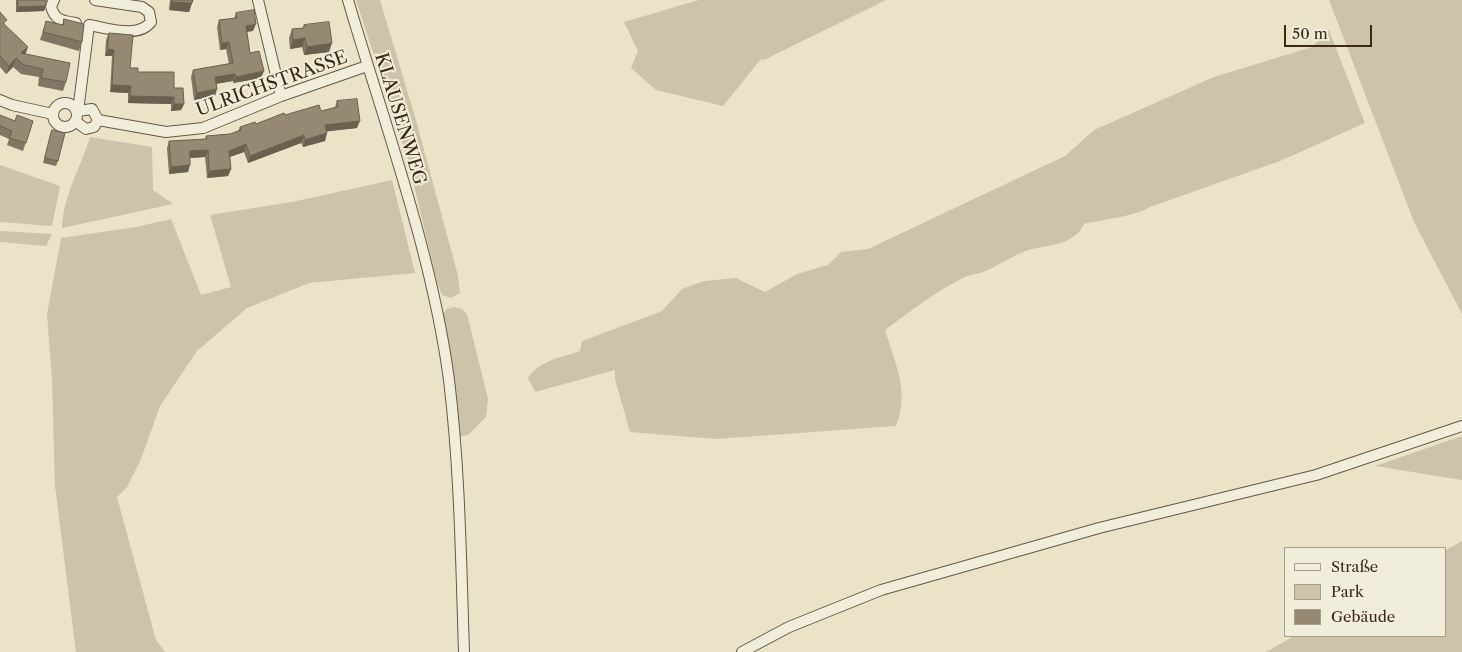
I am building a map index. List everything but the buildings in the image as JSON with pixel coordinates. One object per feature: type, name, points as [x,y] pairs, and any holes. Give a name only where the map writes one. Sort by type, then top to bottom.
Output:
[{"type":"street","points":[[54,0],[51,6],[53,15],[60,21],[138,32],[145,29],[151,22],[149,12],[142,7],[94,0]]},
{"type":"street","points":[[258,0],[281,96]]},
{"type":"street","name":"KLAUSENWEG","points":[[348,0],[422,247],[449,379],[460,521],[464,652]]},
{"type":"street","points":[[75,121],[78,111],[89,25]]},
{"type":"street","name":"ULRICHSTRASSE","points":[[98,120],[166,132],[186,132],[203,128],[281,96],[367,66]]},
{"type":"street","name":"ULRICHSTRASSE","points":[[0,100],[12,105],[53,114]]},
{"type":"street","name":"ULRICHSTRASSE","points":[[53,114],[58,105],[70,104],[78,111],[92,109],[98,120]]},
{"type":"street","name":"ULRICHSTRASSE","points":[[53,114],[56,121],[62,126],[70,127],[75,121],[86,129],[94,126],[98,120]]},
{"type":"street","points":[[742,652],[789,627],[881,590],[1099,528],[1316,475],[1462,426]]},
{"type":"green space","points":[[356,0],[380,0],[416,120],[458,276],[460,293],[451,298],[442,295],[437,282],[408,160]]},
{"type":"green space","points":[[699,0],[886,0],[764,60],[761,59],[723,106],[656,90],[631,68],[638,51],[624,22]]},
{"type":"green space","points":[[1329,0],[1462,0],[1462,314],[1414,222]]},
{"type":"green space","points":[[1329,30],[1365,123],[1280,161],[1143,210],[1084,224],[1080,231],[1069,240],[1021,253],[987,271],[968,276],[951,284],[885,330],[900,378],[902,401],[896,426],[716,439],[630,432],[615,379],[615,370],[535,392],[528,378],[544,363],[580,351],[582,341],[662,311],[682,289],[704,281],[736,278],[765,292],[797,274],[828,265],[841,252],[868,249],[1065,156],[1094,130],[1214,77],[1312,47]]},
{"type":"green space","points":[[90,137],[152,147],[153,190],[173,204],[62,228],[69,193]]},
{"type":"green space","points":[[0,165],[60,186],[52,226],[0,222]]},
{"type":"green space","points":[[392,180],[415,273],[309,283],[247,308],[197,351],[160,406],[141,459],[127,487],[117,497],[156,640],[165,652],[76,652],[55,486],[52,380],[47,314],[61,238],[136,227],[171,219],[201,295],[231,287],[210,215],[292,202]]},
{"type":"green space","points":[[0,231],[52,234],[46,246],[0,242]]},
{"type":"green space","points":[[454,307],[462,309],[467,314],[488,399],[486,417],[468,435],[459,436],[442,314],[447,309]]},
{"type":"green space","points":[[1462,436],[1462,480],[1375,466]]},
{"type":"green space","points":[[1462,541],[1462,652],[1266,652],[1292,637],[1447,637],[1447,549]]}]
